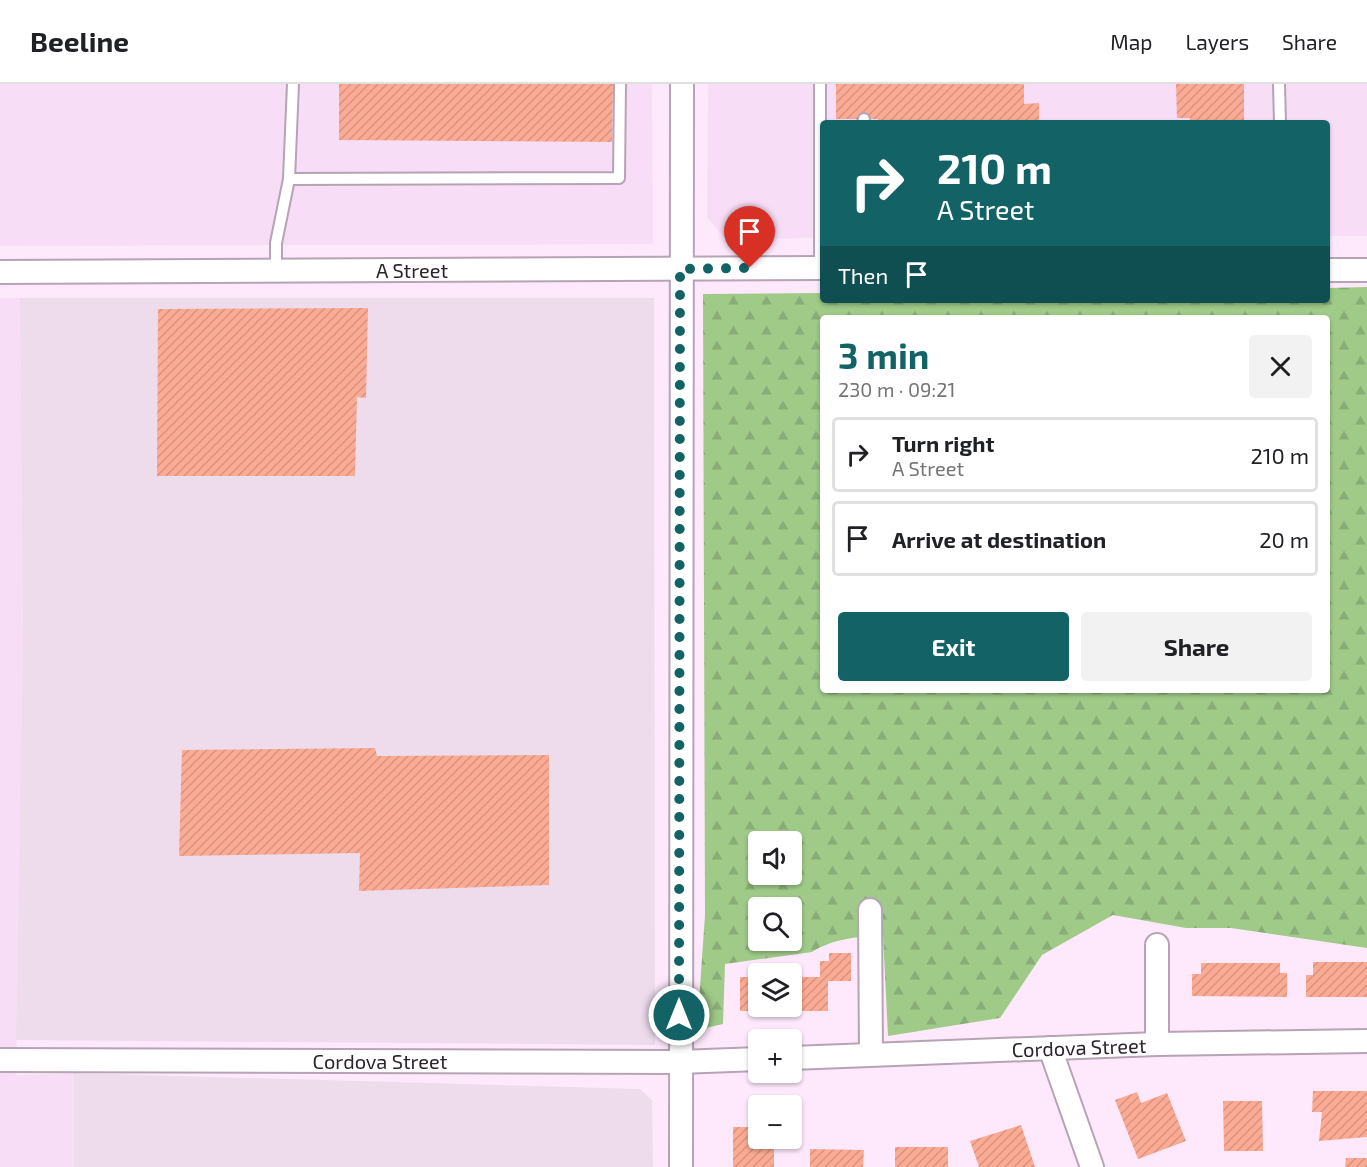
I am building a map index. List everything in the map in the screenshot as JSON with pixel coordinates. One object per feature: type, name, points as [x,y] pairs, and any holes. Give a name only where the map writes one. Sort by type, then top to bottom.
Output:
[{"type":"street","points":[[681,1167],[679,1062],[682,84]]},
{"type":"street","name":"A Street","points":[[0,272],[820,268]]},
{"type":"street","points":[[1330,270],[1367,270]]},
{"type":"street","points":[[870,910],[871,1054]]},
{"type":"street","points":[[1157,945],[1157,1044]]},
{"type":"street","name":"Cordova Street","points":[[802,1057],[1157,1044],[1367,1041]]},
{"type":"street","points":[[1050,1048],[1092,1167]]},
{"type":"street","name":"Cordova Street","points":[[0,1060],[679,1062],[748,1059]]},
{"type":"lane","points":[[276,271],[276,243],[289,179],[292,84]]},
{"type":"lane","points":[[289,179],[619,178],[620,84]]},
{"type":"lane","points":[[820,84],[821,120]]},
{"type":"lane","points":[[1280,84],[1280,120]]},
{"type":"shaded area","points":[[0,84],[652,84],[653,244],[0,246]]},
{"type":"shaded area","points":[[708,84],[1367,84],[1367,236],[1330,236],[1330,120],[820,120],[820,238],[726,239],[707,218]]},
{"type":"shaded area","points":[[0,298],[20,298],[23,642],[16,1075],[74,1073],[74,1167],[0,1167]]},
{"type":"shaded area","points":[[20,298],[654,298],[655,1045],[16,1040],[23,642]]},
{"type":"shaded area","points":[[74,1073],[640,1089],[652,1100],[653,1167],[74,1167]]},
{"type":"green space","points":[[1367,287],[1367,948],[1231,928],[1186,928],[1113,915],[1042,955],[1000,1018],[888,1036],[883,935],[855,938],[838,941],[812,952],[725,964],[723,1024],[697,1030],[705,915],[703,294],[820,293],[820,303],[1330,303],[1330,288]]},
{"type":"building","points":[[339,84],[613,84],[612,142],[339,140]]},
{"type":"building","points":[[836,84],[1024,84],[1024,104],[1039,103],[1039,120],[836,119]]},
{"type":"building","points":[[1176,84],[1244,84],[1244,120],[1177,118]]},
{"type":"building","points":[[368,308],[366,398],[357,397],[355,476],[157,476],[158,309]]},
{"type":"building","points":[[375,748],[377,756],[549,755],[549,885],[359,891],[360,853],[179,856],[182,750]]},
{"type":"building","points":[[829,953],[851,953],[851,981],[828,981],[828,1011],[802,1011],[802,977],[820,977],[820,961],[829,961]]},
{"type":"building","points":[[1313,962],[1367,962],[1367,997],[1306,997],[1306,975],[1313,975]]},
{"type":"building","points":[[1201,963],[1280,963],[1280,973],[1287,973],[1287,997],[1192,996],[1192,974],[1201,974]]},
{"type":"building","points":[[740,977],[748,977],[748,1011],[740,1011]]},
{"type":"building","points":[[1313,1091],[1367,1091],[1367,1137],[1319,1141],[1322,1112],[1312,1112]]},
{"type":"building","points":[[1137,1092],[1141,1103],[1167,1093],[1186,1141],[1138,1159],[1115,1100]]},
{"type":"building","points":[[1223,1101],[1262,1101],[1263,1151],[1224,1151]]},
{"type":"building","points":[[1021,1125],[1035,1167],[979,1167],[970,1141]]},
{"type":"building","points":[[733,1127],[748,1127],[748,1149],[774,1149],[774,1167],[733,1167]]},
{"type":"building","points":[[895,1147],[948,1147],[948,1167],[895,1167]]},
{"type":"building","points":[[810,1149],[864,1150],[863,1167],[810,1167]]},
{"type":"building","points":[[1346,1158],[1367,1158],[1367,1167],[1345,1167]]},
{"type":"route","points":[[679,1015],[680,269],[750,268]]}]
